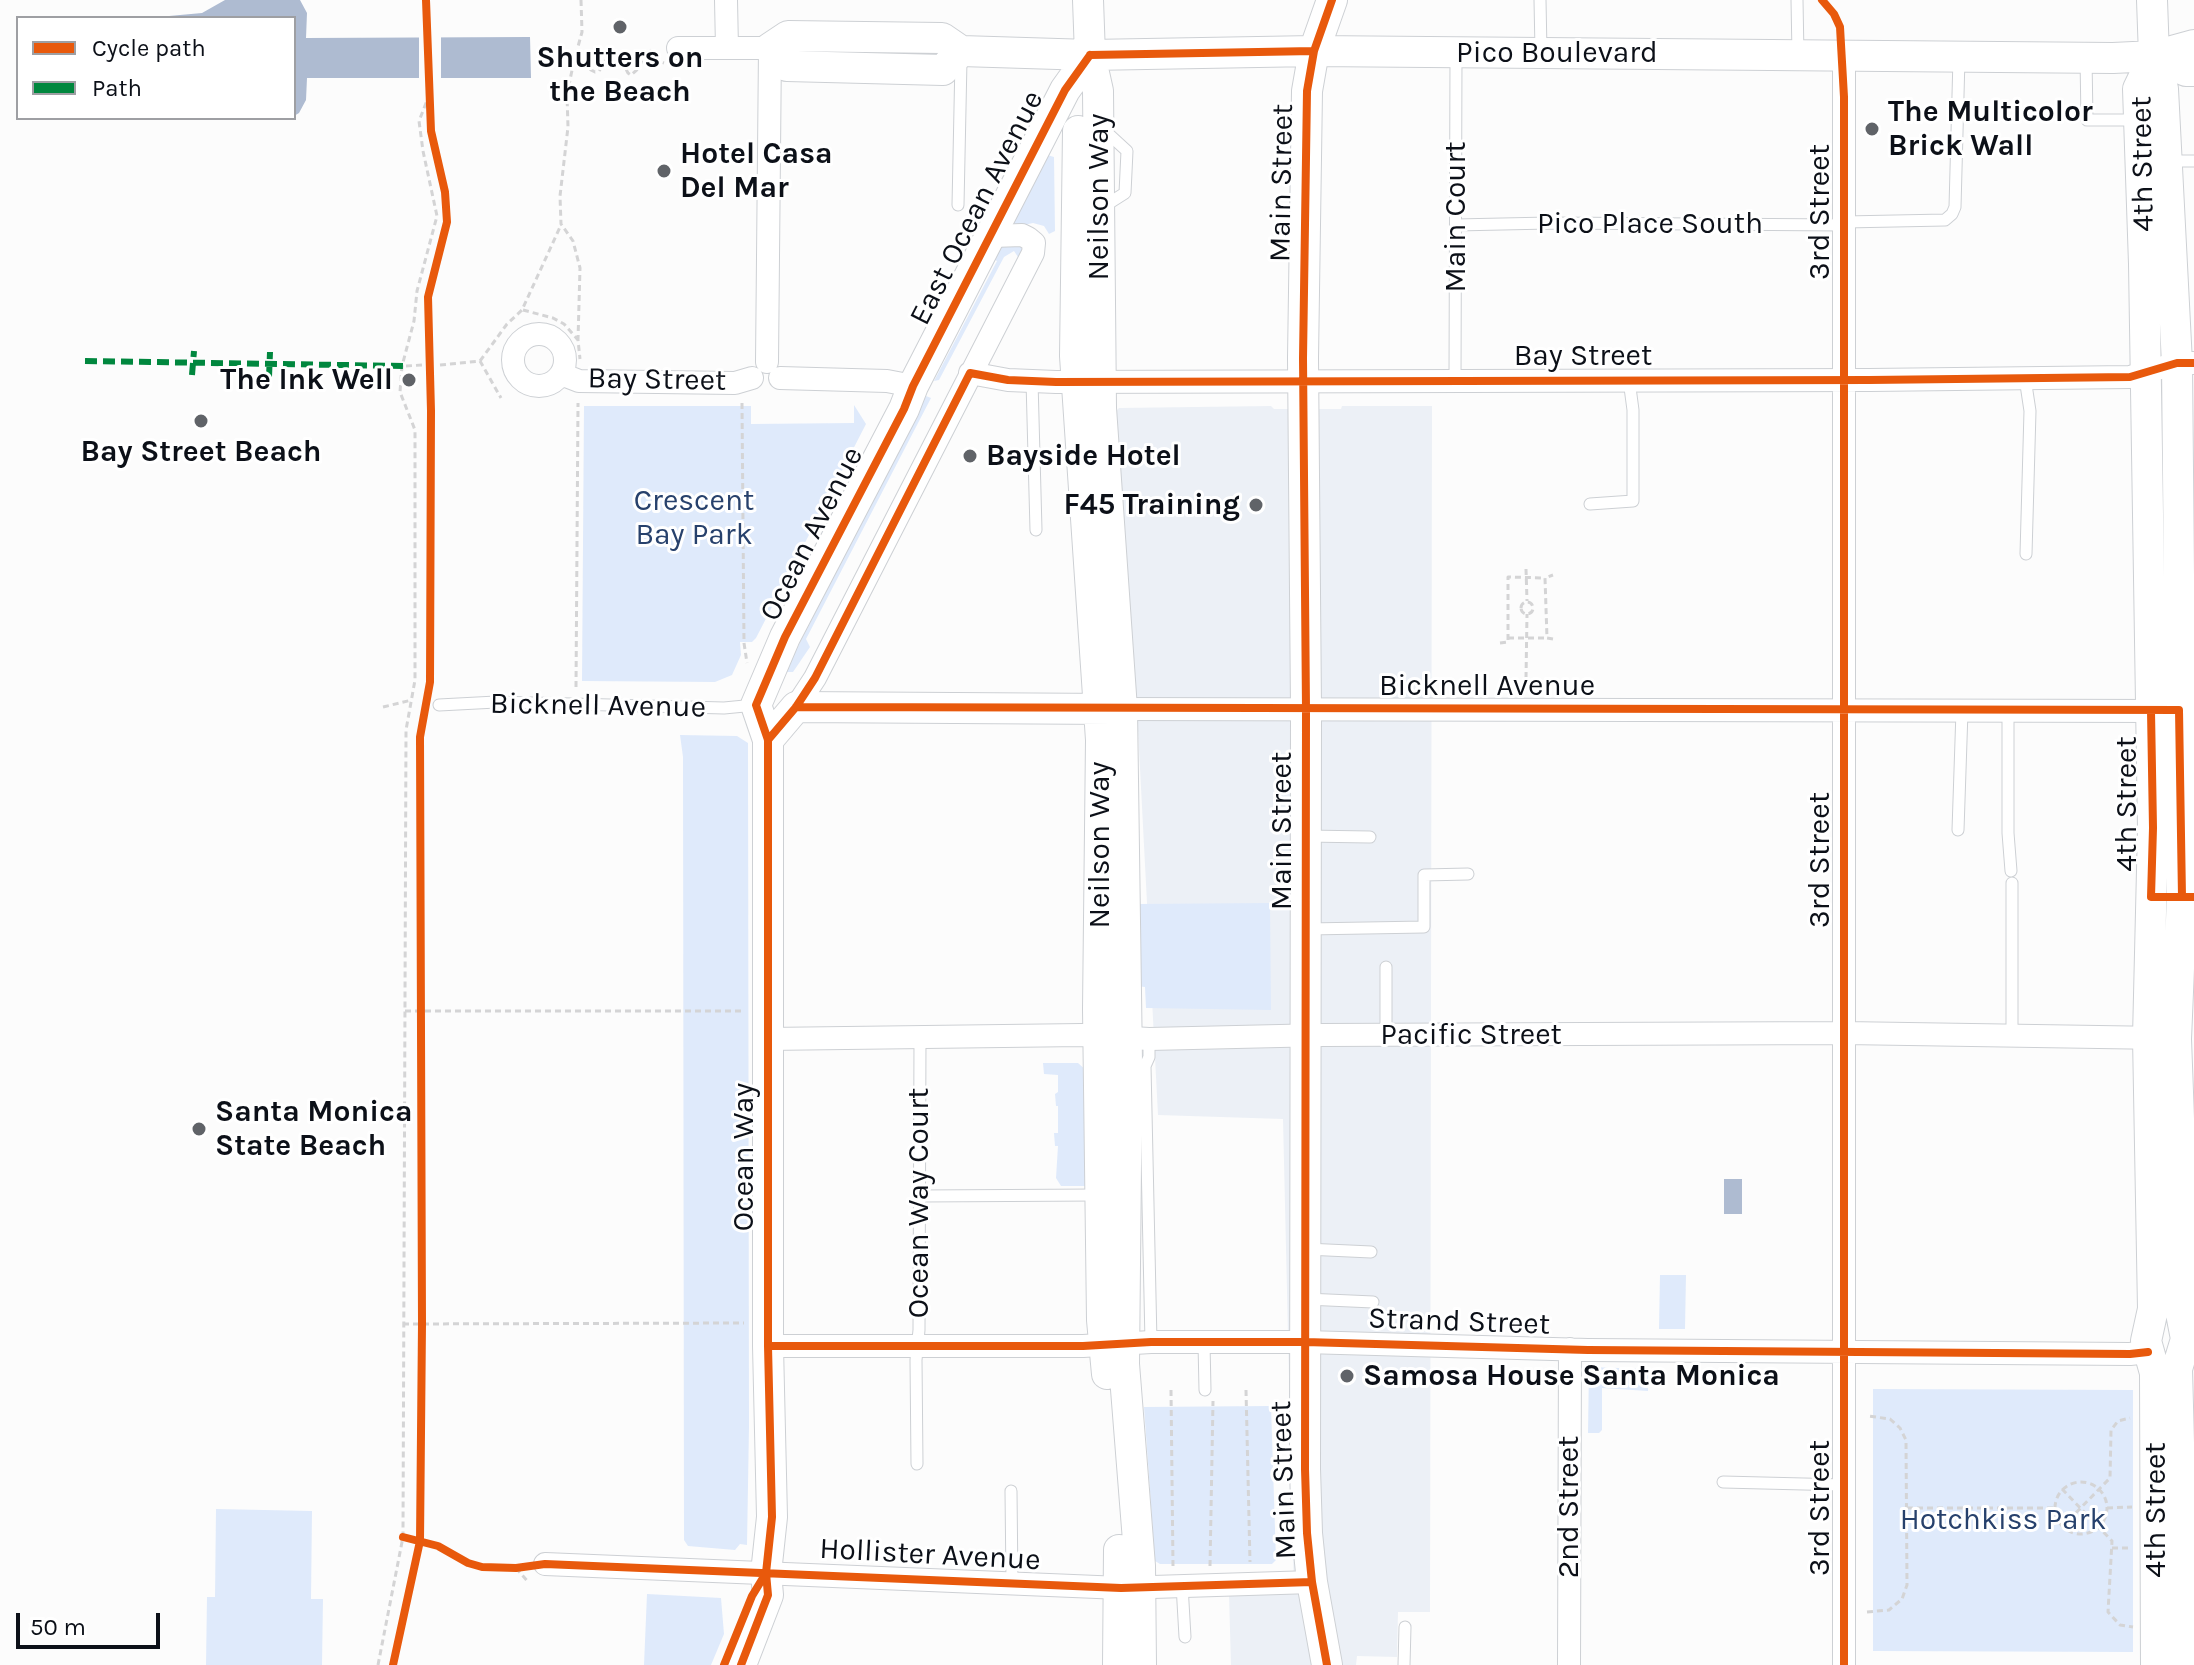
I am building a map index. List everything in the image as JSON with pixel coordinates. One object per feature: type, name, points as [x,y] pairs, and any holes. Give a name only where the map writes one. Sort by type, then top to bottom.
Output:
[{"type":"street","points":[[726,0],[727,48]]},
{"type":"street","points":[[1088,0],[1090,55]]},
{"type":"street","name":"Main Street","points":[[1327,1665],[1307,1533],[1303,381],[1307,91],[1314,51],[1332,0]]},
{"type":"street","name":"4th Street","points":[[2152,0],[2154,56],[2181,161],[2186,363],[2175,711],[2153,828],[2151,897],[2162,1038],[2154,1300],[2177,1369],[2175,1661]]},
{"type":"street","name":"Pico Boulevard","points":[[678,48],[770,48],[788,36],[942,38],[961,51],[1090,55],[1314,51],[1959,58],[2154,56],[2194,45]]},
{"type":"street","points":[[872,68],[873,37]]},
{"type":"street","points":[[766,373],[770,48]]},
{"type":"street","name":"Pico Boulevard","points":[[770,48],[787,66],[943,70],[961,51]]},
{"type":"street","name":"Neilson Way","points":[[1088,381],[1099,209],[1098,91],[1090,55]]},
{"type":"street","name":"Neilson Way","points":[[1090,55],[1079,90],[1092,584],[1111,709],[1122,1037],[1123,1344],[1131,1587],[1141,1665]]},
{"type":"street","name":"East Ocean Avenue","points":[[913,386],[1065,90],[1090,55]]},
{"type":"street","name":"3rd Street","points":[[1844,56],[1844,1665]]},
{"type":"street","name":"Pico Boulevard","points":[[2154,56],[2186,71],[2194,71]]},
{"type":"street","name":"4th Street","points":[[2154,56],[2138,89],[2146,373],[2188,897],[2162,1038],[2179,1119],[2186,1282],[2170,1343]]},
{"type":"street","points":[[768,740],[815,678],[1033,253],[1034,243],[1022,235],[992,236]]},
{"type":"street","name":"Bay Street","points":[[970,373],[1032,381],[1844,380],[2130,377],[2186,363]]},
{"type":"street","name":"Bay Street","points":[[571,368],[579,381],[735,383],[766,373],[887,381],[913,386]]},
{"type":"street","name":"Ocean Avenue","points":[[756,705],[785,637],[904,409],[913,386]]},
{"type":"street","name":"Ocean Way","points":[[741,1665],[768,1595],[766,1573],[772,1517],[768,1346],[768,740],[756,705]]},
{"type":"street","name":"Bicknell Avenue","points":[[796,707],[2175,711]]},
{"type":"street","points":[[2151,897],[2188,897]]},
{"type":"street","name":"Pacific Street","points":[[767,1039],[1845,1033],[2162,1038]]},
{"type":"street","name":"Neilson Way","points":[[1122,1037],[1100,1195],[1123,1344]]},
{"type":"street","name":"Strand Street","points":[[768,1346],[1305,1342],[1570,1349],[2130,1354],[2170,1343]]},
{"type":"street","name":"2nd Street","points":[[1569,1665],[1570,1349]]},
{"type":"street","name":"Hollister Avenue","points":[[545,1564],[1131,1587],[1178,1577],[1312,1582]]},
{"type":"street","points":[[724,1665],[752,1596],[766,1573]]},
{"type":"street","name":"Neilson Way","points":[[1118,1665],[1131,1587]]},
{"type":"lane","points":[[1540,0],[1541,53]]},
{"type":"lane","points":[[1797,0],[1798,55]]},
{"type":"lane","points":[[958,205],[961,51]]},
{"type":"lane","name":"Main Court","points":[[1455,380],[1456,53]]},
{"type":"lane","points":[[2086,57],[2087,120],[2139,120]]},
{"type":"lane","name":"Pico Place South","points":[[1456,225],[1845,224],[1945,220],[1955,207],[1959,58]]},
{"type":"lane","points":[[2025,378],[2030,411],[2026,554]]},
{"type":"lane","points":[[1590,504],[1633,501],[1633,410],[1629,380]]},
{"type":"lane","points":[[1032,381],[1036,530]]},
{"type":"lane","name":"Bicknell Avenue","points":[[439,705],[496,702],[724,708],[756,705]]},
{"type":"lane","points":[[1958,830],[1962,711]]},
{"type":"lane","points":[[2008,711],[2012,1035]]},
{"type":"lane","points":[[1306,836],[1370,837]]},
{"type":"lane","points":[[1306,929],[1424,927],[1424,875],[1468,874]]},
{"type":"lane","points":[[1386,967],[1386,1035]]},
{"type":"lane","name":"Ocean Way Court","points":[[917,1464],[920,1037]]},
{"type":"lane","points":[[919,1196],[1100,1195]]},
{"type":"lane","points":[[1305,1249],[1371,1252]]},
{"type":"lane","points":[[1305,1299],[1373,1302]]},
{"type":"lane","points":[[1204,1343],[1209,1394]]},
{"type":"lane","points":[[1723,1482],[1844,1485]]},
{"type":"lane","points":[[1011,1491],[1012,1583]]},
{"type":"lane","points":[[1178,1577],[1185,1637]]},
{"type":"lane","points":[[1404,1665],[1405,1627]]},
{"type":"path","points":[[440,365],[480,361],[507,324],[522,310],[561,224],[560,196],[568,127],[567,94],[582,32],[581,0]]},
{"type":"path","points":[[574,61],[595,72],[602,69],[612,51],[616,50],[631,75],[639,68],[645,52],[649,50],[661,63],[666,63],[678,48]]},
{"type":"path","points":[[606,61],[623,63],[656,58]]},
{"type":"path","points":[[428,93],[430,120]]},
{"type":"path","points":[[378,1665],[406,1537],[403,1324],[406,730],[415,680],[415,430],[400,392],[417,291],[437,216],[419,121],[428,93]]},
{"type":"path","points":[[447,207],[447,222]]},
{"type":"path","points":[[561,224],[573,241],[580,268],[578,340],[571,368]]},
{"type":"path","points":[[522,310],[553,318],[564,324],[578,340]]},
{"type":"path","points":[[406,366],[426,365],[429,351]]},
{"type":"path","points":[[480,361],[501,398]]},
{"type":"path","points":[[576,687],[578,398]]},
{"type":"path","points":[[742,403],[744,643],[747,664]]},
{"type":"path","points":[[1508,607],[1521,607],[1527,601],[1526,569]]},
{"type":"path","points":[[1500,643],[1506,643],[1508,638],[1508,577],[1545,578],[1553,575]]},
{"type":"path","points":[[1545,578],[1547,638]]},
{"type":"path","points":[[1527,601],[1534,608]]},
{"type":"path","points":[[1521,607],[1527,614]]},
{"type":"path","points":[[1526,678],[1527,614],[1534,608],[1546,607]]},
{"type":"path","points":[[1508,638],[1553,639]]},
{"type":"path","points":[[383,707],[412,700]]},
{"type":"path","points":[[421,996],[421,1027]]},
{"type":"path","points":[[405,1011],[747,1011]]},
{"type":"path","points":[[422,1309],[422,1340]]},
{"type":"path","points":[[403,1324],[746,1323]]},
{"type":"path","points":[[1171,1390],[1178,1577]]},
{"type":"path","points":[[1246,1390],[1250,1566]]},
{"type":"path","points":[[1209,1394],[1210,1567]]},
{"type":"path","points":[[1867,1612],[1889,1610],[1906,1591],[1907,1508],[1905,1435],[1890,1419],[1868,1416]]},
{"type":"path","points":[[2062,1527],[2110,1478],[2110,1435],[2114,1424],[2137,1418]]},
{"type":"path","points":[[2081,1481],[2099,1489],[2107,1508],[2099,1527],[2085,1534],[2062,1527],[2054,1508],[2062,1489],[2081,1481]]},
{"type":"path","points":[[2062,1489],[2112,1541],[2108,1612],[2120,1625],[2137,1627]]},
{"type":"path","points":[[2107,1508],[2136,1507]]},
{"type":"path","points":[[1907,1508],[2054,1508]]},
{"type":"path","points":[[2112,1548],[2137,1549]]},
{"type":"path","points":[[505,1568],[545,1564]]},
{"type":"path","points":[[516,1568],[529,1583]]},
{"type":"shaded area","points":[[225,0],[300,0],[307,13],[306,38],[530,37],[531,78],[307,78],[306,100],[296,115],[296,16],[169,16],[202,13]]},
{"type":"shaded area","points":[[1271,406],[1274,409],[1341,409],[1342,406],[1432,406],[1430,1612],[1398,1612],[1397,1657],[1357,1656],[1356,1665],[1231,1665],[1229,1595],[1294,1593],[1283,1119],[1158,1115],[1135,672],[1116,411],[1119,408]]},
{"type":"shaded area","points":[[1724,1179],[1742,1179],[1742,1214],[1724,1214]]},
{"type":"green space","points":[[1044,154],[1054,157],[1055,231],[1049,234],[1044,226],[1033,223],[1010,228]]},
{"type":"green space","points":[[1002,246],[1021,246],[1024,249],[1020,260],[1014,251],[1004,257],[939,380],[934,381],[997,261],[990,257]]},
{"type":"green space","points":[[926,396],[931,398],[806,639],[810,647],[793,672],[785,672]]},
{"type":"green space","name":"Crescent Bay Park","points":[[854,405],[866,424],[756,638],[752,642],[740,642],[741,655],[732,675],[715,682],[582,681],[584,406],[751,406],[751,424],[854,423]]},
{"type":"green space","points":[[680,735],[737,736],[748,743],[749,1426],[747,1545],[740,1544],[735,1550],[688,1546],[684,1540],[683,757]]},
{"type":"green space","points":[[1270,903],[1271,1010],[1146,1008],[1145,987],[1135,986],[1137,904]]},
{"type":"green space","points":[[1043,1063],[1078,1063],[1087,1071],[1086,1186],[1061,1186],[1056,1178],[1058,1146],[1055,1146],[1054,1133],[1058,1133],[1055,1094],[1058,1092],[1058,1075],[1044,1074]]},
{"type":"green space","points":[[1660,1275],[1686,1275],[1685,1329],[1659,1329]]},
{"type":"green space","points":[[1589,1367],[1648,1369],[1648,1391],[1602,1388],[1602,1430],[1599,1433],[1588,1433]]},
{"type":"green space","name":"Hotchkiss Park","points":[[1873,1389],[2133,1390],[2133,1652],[1873,1651]]},
{"type":"green space","points":[[1271,1406],[1276,1560],[1272,1564],[1160,1564],[1155,1561],[1144,1407]]},
{"type":"green space","points":[[216,1509],[312,1511],[311,1599],[323,1599],[322,1665],[206,1665],[207,1597],[215,1597]]},
{"type":"green space","points":[[647,1594],[721,1598],[724,1634],[711,1665],[644,1665]]},
{"type":"pier","points":[[419,37],[441,37],[441,79],[419,78]]},
{"type":"marked path","points":[[192,375],[194,351]]},
{"type":"marked path","points":[[269,377],[270,352]]},
{"type":"marked path","points":[[85,361],[406,366]]},
{"type":"cycle path","points":[[393,1665],[420,1541],[420,737],[430,682],[431,411],[428,297],[447,222],[445,192],[431,131],[426,0]]},
{"type":"cycle path","points":[[1327,1665],[1312,1582],[1305,1469],[1303,358],[1307,91],[1314,51],[1332,0]]},
{"type":"cycle path","points":[[1822,0],[1840,27],[1844,97],[1844,1665]]},
{"type":"cycle path","points":[[1090,55],[1314,51]]},
{"type":"cycle path","points":[[741,1665],[768,1595],[766,1573],[772,1517],[768,1346],[768,740],[756,705],[785,637],[1065,90],[1090,55]]},
{"type":"cycle path","points":[[768,740],[815,678],[970,373],[1008,380],[1056,382],[1869,380],[2130,377],[2177,363],[2194,363]]},
{"type":"cycle path","points":[[796,707],[2179,710],[2182,897]]},
{"type":"cycle path","points":[[2151,711],[2151,897],[2194,897]]},
{"type":"cycle path","points":[[768,1346],[1305,1342],[1588,1350],[2148,1352]]},
{"type":"cycle path","points":[[403,1537],[438,1546],[468,1563],[482,1567],[516,1568],[545,1564],[1121,1588],[1312,1582]]},
{"type":"cycle path","points":[[724,1665],[752,1596],[766,1573]]},
{"type":"place","name":"Shutters on the Beach","points":[[620,27]]},
{"type":"place","name":"The Multicolor Brick Wall","points":[[1872,129]]},
{"type":"place","name":"Hotel Casa Del Mar","points":[[664,171]]},
{"type":"place","name":"The Ink Well","points":[[409,380]]},
{"type":"place","name":"Bay Street Beach","points":[[201,421]]},
{"type":"place","name":"Bayside Hotel","points":[[970,456]]},
{"type":"place","name":"F45 Training","points":[[1256,505]]},
{"type":"place","name":"Santa Monica State Beach","points":[[199,1129]]},
{"type":"place","name":"Samosa House Santa Monica","points":[[1347,1376]]}]
